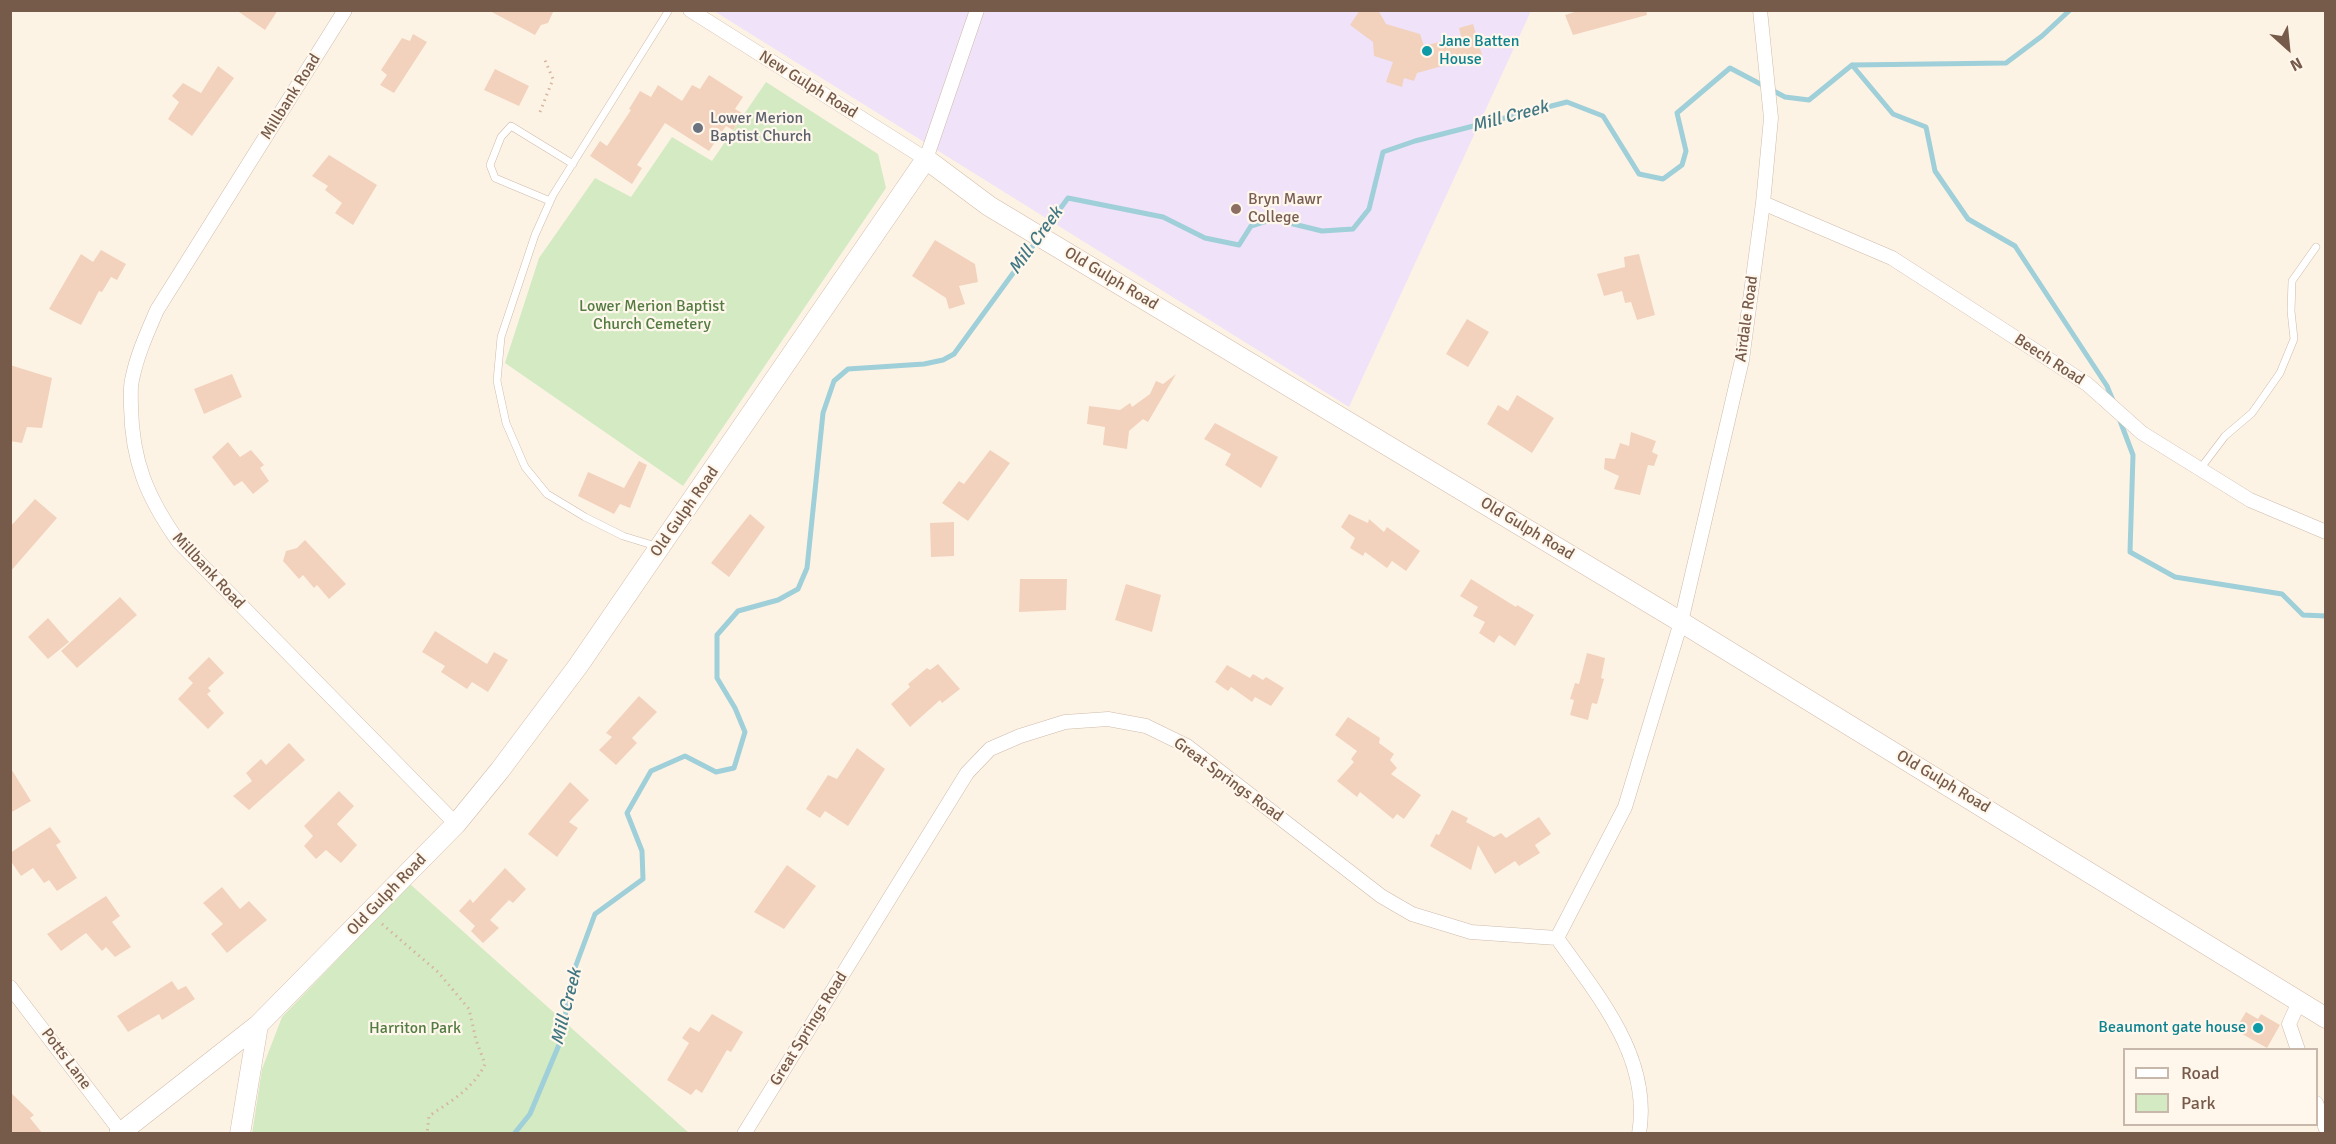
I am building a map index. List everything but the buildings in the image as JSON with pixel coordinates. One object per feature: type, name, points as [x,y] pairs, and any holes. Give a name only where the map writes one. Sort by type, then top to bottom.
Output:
[{"type":"street","name":"Millbank Road","points":[[345,10],[157,310],[141,347],[131,382],[132,436],[147,489],[161,516],[178,540],[456,824]]},
{"type":"street","points":[[926,159],[977,10]]},
{"type":"street","name":"Airdale Road","points":[[1682,622],[1742,360],[1763,203],[1771,118],[1760,10]]},
{"type":"street","name":"New Gulph Road","points":[[697,12],[926,159]]},
{"type":"street","name":"Old Gulph Road","points":[[120,1133],[258,1025],[456,824],[541,718],[926,159],[989,206],[1682,622],[2325,1018]]},
{"type":"street","name":"Beech Road","points":[[1763,203],[1892,258],[2087,384],[2142,433],[2250,500],[2325,532]]},
{"type":"street","points":[[1640,1134],[1643,1114],[1636,1067],[1612,1015],[1557,938],[1625,807],[1682,622]]},
{"type":"street","name":"Great Springs Road","points":[[744,1134],[967,773],[990,749],[1020,736],[1065,722],[1108,719],[1146,726],[1187,746],[1381,896],[1412,914],[1471,932],[1557,938]]},
{"type":"street","name":"Potts Lane","points":[[10,987],[120,1133]]},
{"type":"street","points":[[2297,1048],[2289,1024],[2299,1002]]},
{"type":"street","points":[[240,1134],[258,1025]]},
{"type":"street","points":[[2318,1109],[2325,1129]]},
{"type":"lane","points":[[660,547],[623,536],[585,518],[547,494],[525,467],[506,423],[497,381],[501,337],[535,235],[550,201],[669,10]]},
{"type":"lane","points":[[550,201],[495,178],[490,165],[501,137],[510,126],[573,164]]},
{"type":"lane","points":[[2200,469],[2225,436],[2252,413],[2280,373],[2294,339],[2291,311],[2292,281],[2316,246]]},
{"type":"path","points":[[540,112],[554,79],[544,58]]},
{"type":"path","points":[[371,912],[390,932],[438,972],[469,1009],[476,1040],[485,1064],[481,1073],[460,1095],[429,1116],[427,1134]]},
{"type":"shaded area","name":"Bryn Mawr College","points":[[714,11],[1531,11],[1349,407]]},
{"type":"green space","name":"Lower Merion Baptist Church Cemetery","points":[[766,82],[878,154],[886,188],[683,486],[505,363],[539,258],[595,178],[631,197],[672,137],[712,161]]},
{"type":"green space","name":"Harriton Park","points":[[410,884],[689,1133],[252,1134],[262,1069],[282,1017]]},
{"type":"waterway","name":"Mill Creek","points":[[514,1134],[530,1114],[561,1040],[572,976],[595,914],[643,879],[642,851],[627,813],[651,771],[685,756],[716,772],[734,768],[745,732],[735,708],[717,678],[717,635],[738,611],[778,600],[798,589],[807,568],[823,413],[834,381],[848,369],[924,364],[943,360],[954,354],[1068,198],[1163,217],[1205,238],[1239,245],[1251,226],[1273,219],[1322,231],[1353,229],[1369,209],[1383,152],[1415,141],[1567,102],[1603,116],[1639,174],[1663,179],[1682,165],[1686,151],[1677,113],[1730,68],[1785,97],[1809,100],[1852,65],[2006,63],[2042,36],[2070,10]]},
{"type":"waterway","points":[[1852,65],[1893,114],[1926,127],[1935,171],[1968,219],[2015,246],[2107,386],[2114,403]]},
{"type":"waterway","points":[[2119,418],[2133,455],[2130,552],[2175,577],[2282,594],[2303,615],[2326,616]]},
{"type":"place","name":"Jane Batten House","points":[[1427,51]]},
{"type":"place","name":"Lower Merion Baptist Church","points":[[698,128]]},
{"type":"place","name":"Bryn Mawr College","points":[[1236,209]]},
{"type":"place","name":"Beaumont gate house","points":[[2258,1028]]}]
